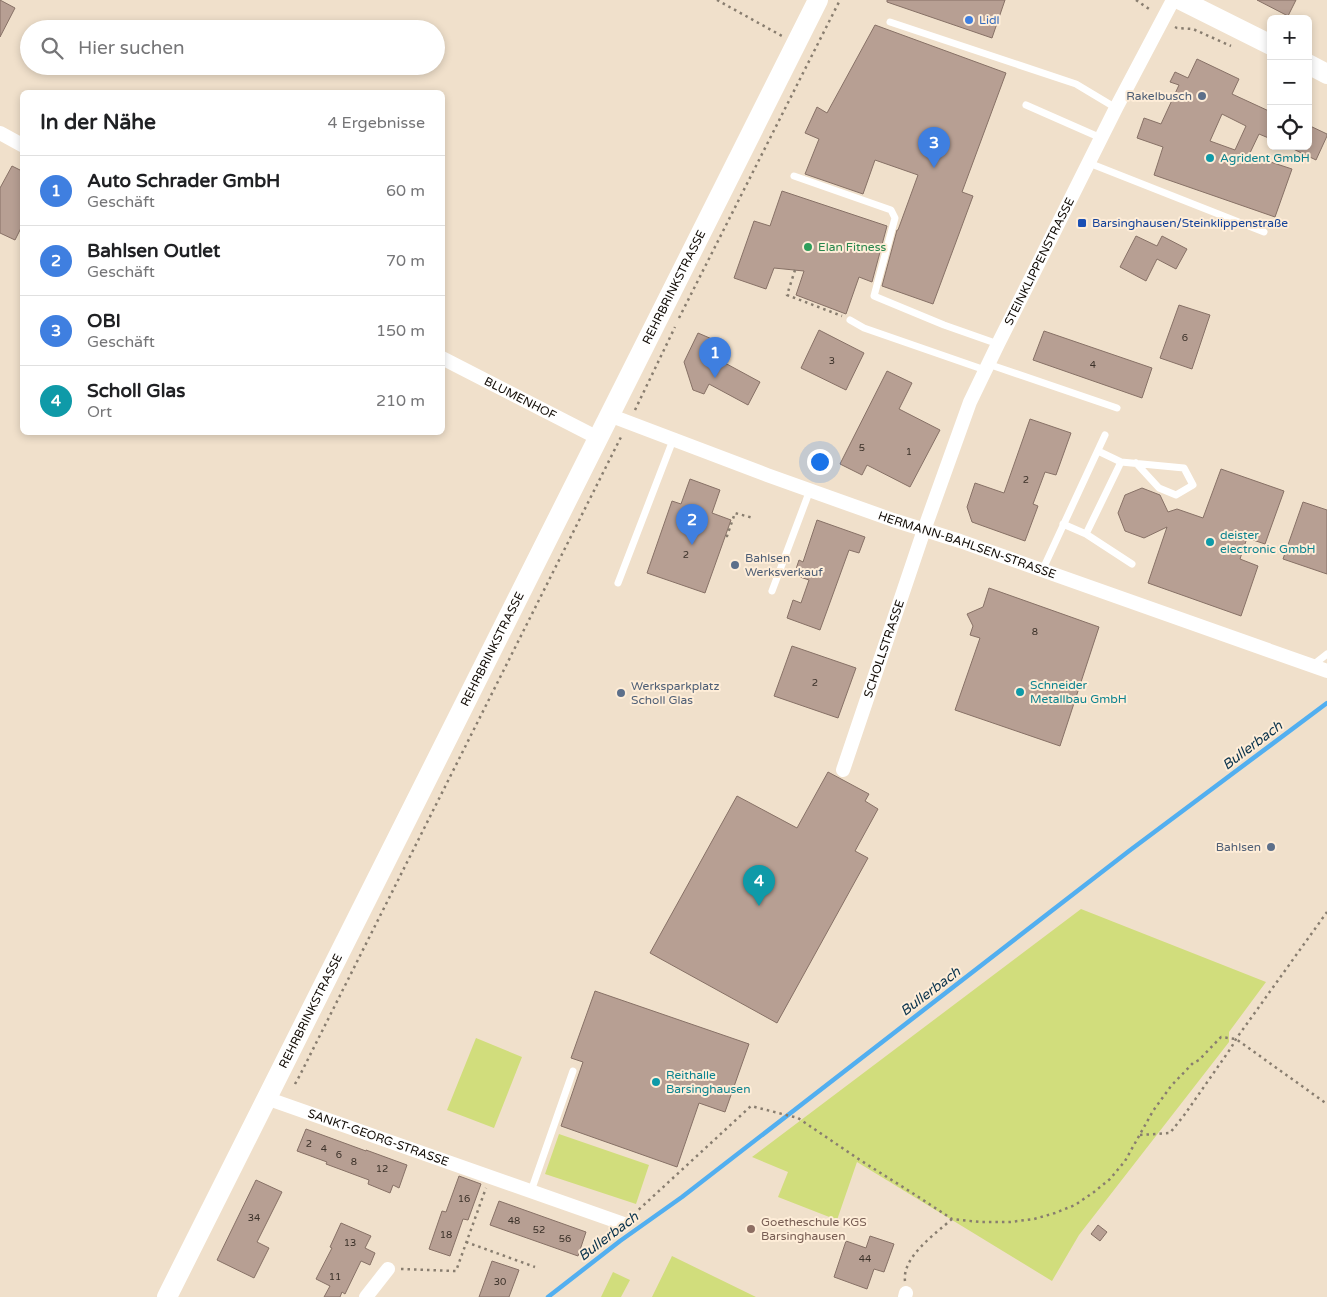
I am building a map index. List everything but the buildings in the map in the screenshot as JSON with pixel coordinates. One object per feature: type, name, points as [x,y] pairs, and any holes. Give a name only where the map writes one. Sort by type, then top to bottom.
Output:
[{"type":"main road","name":"REHRBRINKSTRASSE","points":[[167,1297],[274,1101],[609,415],[818,0]]},
{"type":"main road","points":[[1181,0],[1267,43]]},
{"type":"main road","points":[[1312,66],[1327,74]]},
{"type":"street","name":"STEINKLIPPENSTRASSE","points":[[924,530],[970,402],[986,367],[1116,108],[1173,0]]},
{"type":"street","points":[[0,133],[20,144]]},
{"type":"street","name":"BLUMENHOF","points":[[445,360],[598,438]]},
{"type":"street","name":"HERMANN-BAHLSEN-STRASSE","points":[[609,415],[810,490],[1327,670]]},
{"type":"street","name":"SCHOLLSTRASSE","points":[[843,770],[924,530]]},
{"type":"street","name":"SANKT-GEORG-STRASSE","points":[[274,1101],[624,1224]]},
{"type":"street","points":[[366,1297],[388,1269]]},
{"type":"lane","points":[[890,22],[1076,84],[1116,108]]},
{"type":"lane","points":[[1026,105],[1101,138]]},
{"type":"lane","points":[[1089,163],[1264,232]]},
{"type":"lane","points":[[794,176],[891,210],[895,218],[874,296],[944,325],[998,344]]},
{"type":"lane","points":[[850,320],[864,328],[1117,408]]},
{"type":"lane","points":[[1042,571],[1105,436]]},
{"type":"lane","points":[[618,584],[673,440]]},
{"type":"lane","points":[[1098,451],[1121,462],[1136,463],[1184,468],[1193,485],[1176,495],[1159,488],[1136,463]]},
{"type":"lane","points":[[1086,534],[1121,462]]},
{"type":"lane","points":[[772,590],[810,490]]},
{"type":"lane","points":[[1064,524],[1086,534],[1132,564]]},
{"type":"lane","points":[[1313,666],[1327,654]]},
{"type":"lane","points":[[531,1192],[573,1071]]},
{"type":"path","points":[[717,0],[796,44]]},
{"type":"path","points":[[274,1101],[300,1075],[840,0]]},
{"type":"path","points":[[1138,1],[1178,28],[1193,29],[1236,48]]},
{"type":"path","points":[[796,270],[787,295],[850,320]]},
{"type":"path","points":[[726,536],[735,513],[753,518]]},
{"type":"path","points":[[1139,1135],[1170,1133],[1327,912]]},
{"type":"path","points":[[624,1224],[751,1106],[798,1118],[952,1220],[1010,1222],[1034,1219],[1075,1205],[1110,1178],[1125,1161],[1153,1111],[1171,1086],[1221,1037],[1236,1039],[1327,1104]]},
{"type":"path","points":[[388,1269],[456,1270],[490,1177]]},
{"type":"path","points":[[905,1295],[904,1274],[908,1263],[916,1251],[952,1220]]},
{"type":"path","points":[[466,1242],[535,1267]]},
{"type":"green space","points":[[1081,909],[1266,982],[1229,1032],[1229,1042],[1079,1235],[1052,1281],[857,1162],[837,1220],[778,1197],[788,1172],[752,1157]]},
{"type":"green space","points":[[476,1038],[522,1057],[494,1128],[447,1110]]},
{"type":"green space","points":[[559,1134],[649,1165],[636,1204],[545,1174]]},
{"type":"green space","points":[[672,1256],[756,1297],[652,1297]]},
{"type":"green space","points":[[613,1272],[630,1280],[621,1297],[601,1297]]},
{"type":"waterway","name":"Bullerbach","points":[[548,1297],[620,1241],[682,1197],[1129,851],[1327,703]]},
{"type":"place","name":"Lidl","points":[[969,20]]},
{"type":"place","name":"Rakelbusch","points":[[1202,96]]},
{"type":"place","name":"Agrident GmbH","points":[[1210,158]]},
{"type":"place","name":"OBI","points":[[934,168]]},
{"type":"place","name":"Barsinghausen/Steinklippenstraße","points":[[1082,223]]},
{"type":"place","name":"Elan Fitness","points":[[808,247]]},
{"type":"place","name":"Auto Schrader GmbH","points":[[715,378]]},
{"type":"place","name":"deister electronic GmbH","points":[[1210,542]]},
{"type":"place","name":"Bahlsen Outlet","points":[[692,545]]},
{"type":"place","name":"Bahlsen Werksverkauf","points":[[735,565]]},
{"type":"place","name":"Schneider Metallbau GmbH","points":[[1020,692]]},
{"type":"place","name":"Werksparkplatz Scholl Glas","points":[[621,693]]},
{"type":"place","name":"Bahlsen","points":[[1271,847]]},
{"type":"place","name":"Scholl Glas","points":[[759,906]]},
{"type":"place","name":"Reithalle Barsinghausen","points":[[656,1082]]},
{"type":"place","name":"Goetheschule KGS Barsinghausen","points":[[751,1229]]}]
